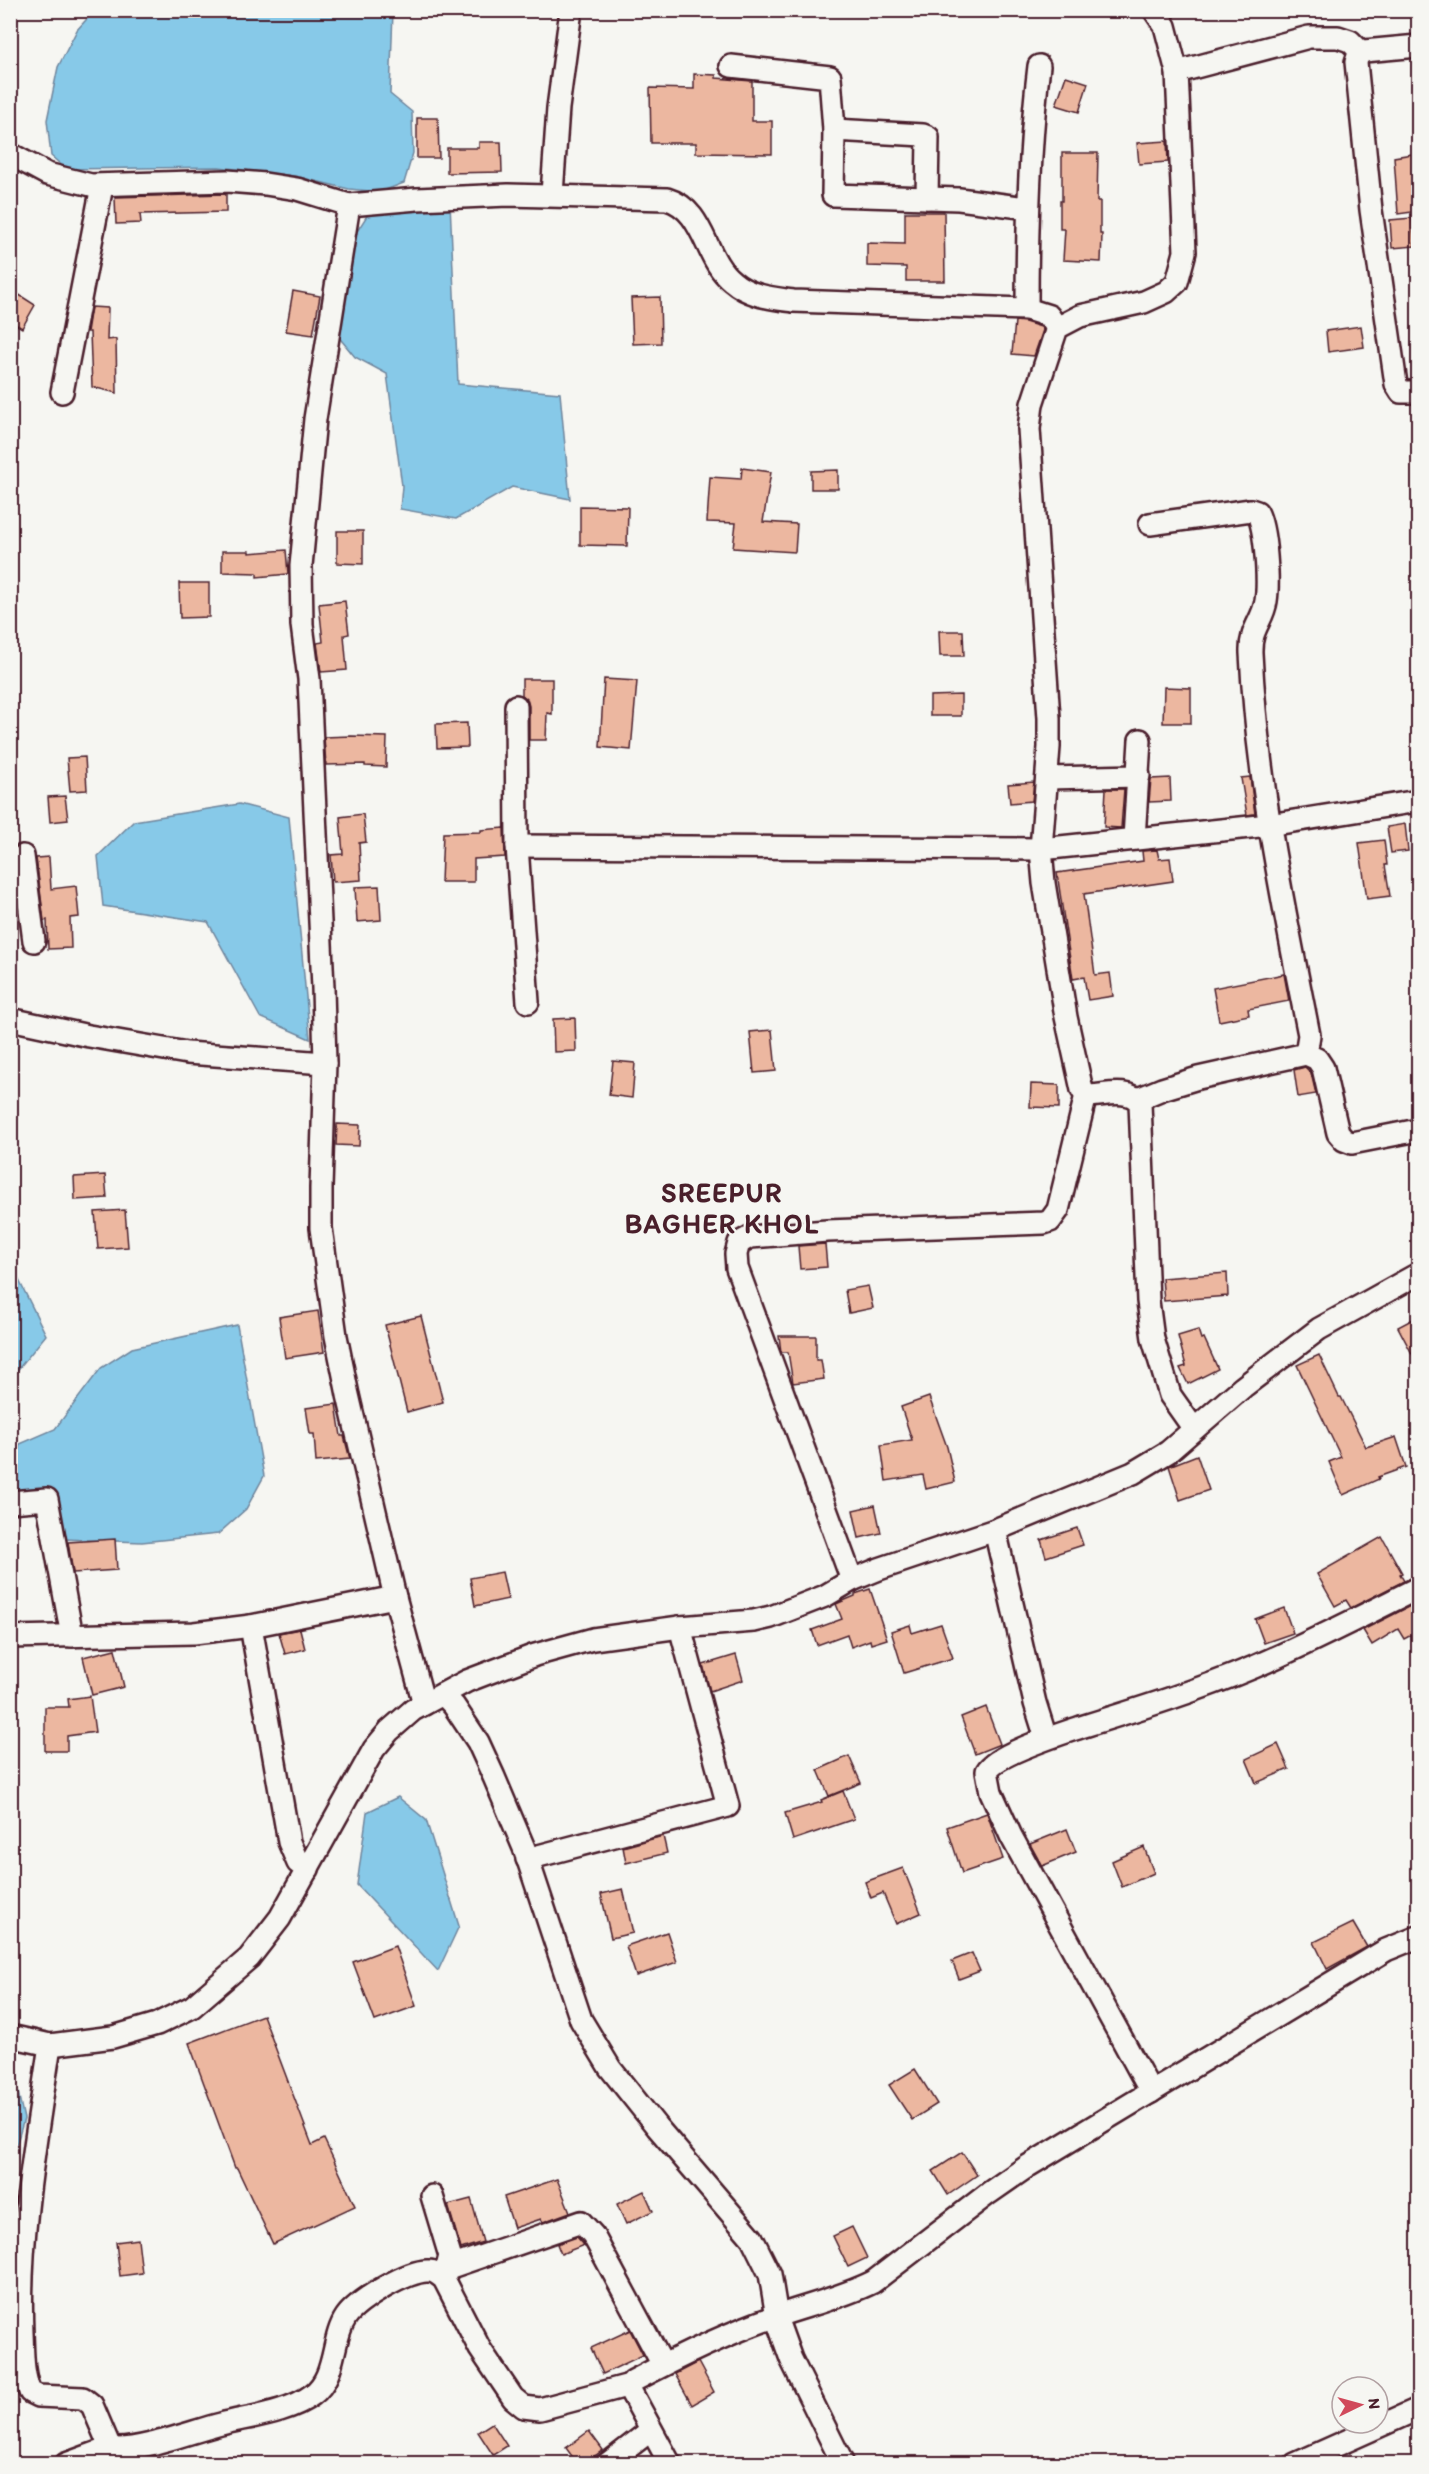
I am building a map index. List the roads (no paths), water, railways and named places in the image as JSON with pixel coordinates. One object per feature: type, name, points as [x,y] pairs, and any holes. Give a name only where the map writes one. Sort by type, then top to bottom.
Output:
[{"type":"street","points":[[552,194],[558,108],[571,10]]},
{"type":"street","points":[[852,1580],[737,1268],[736,1254],[739,1243],[750,1237],[827,1231],[1044,1224],[1050,1221],[1058,1210],[1086,1095],[1080,1084],[1055,956],[1041,849],[1049,718],[1029,429],[1032,404],[1057,328],[1080,316],[1158,297],[1173,288],[1177,282],[1185,252],[1177,72],[1165,26],[1154,10]]},
{"type":"street","points":[[1177,72],[1309,36],[1338,37],[1350,41],[1361,52]]},
{"type":"street","points":[[1361,52],[1419,46]]},
{"type":"street","points":[[1361,52],[1356,62],[1356,71],[1366,164],[1396,384],[1401,392],[1419,392]]},
{"type":"street","points":[[731,66],[828,76],[831,80],[834,130],[833,195],[958,199],[1027,208]]},
{"type":"street","points":[[1027,309],[1027,208],[1032,127],[1039,66]]},
{"type":"street","points":[[834,130],[928,137],[927,198]]},
{"type":"street","points":[[10,154],[47,174],[102,186],[227,181],[297,189],[349,205],[428,198],[552,194],[667,199],[684,207],[697,224],[717,262],[730,280],[745,291],[765,298],[793,301],[1027,309],[1049,316],[1057,328]]},
{"type":"street","points":[[62,392],[102,186]]},
{"type":"street","points":[[349,205],[315,419],[300,599],[310,698],[325,1064],[321,1199],[326,1273],[346,1383],[395,1597],[424,1704]]},
{"type":"street","points":[[1150,524],[1251,510],[1259,515],[1267,600],[1254,628],[1251,650],[1253,690],[1269,825],[1309,1035],[1306,1054]]},
{"type":"street","points":[[516,706],[517,846],[528,1002]]},
{"type":"street","points":[[1134,839],[1140,740]]},
{"type":"street","points":[[1047,778],[1139,776]]},
{"type":"street","points":[[517,846],[1041,849],[1269,825],[1419,801]]},
{"type":"street","points":[[24,855],[34,941]]},
{"type":"street","points":[[10,1019],[187,1053],[325,1064]]},
{"type":"street","points":[[1086,1095],[1126,1095],[1138,1099],[1198,1078],[1306,1054],[1317,1059],[1323,1068],[1338,1132],[1344,1140],[1352,1143],[1419,1131]]},
{"type":"street","points":[[1138,1099],[1143,1130],[1148,1301],[1153,1339],[1170,1395],[1194,1429]]},
{"type":"street","points":[[10,2036],[50,2044],[113,2037],[157,2024],[192,2007],[249,1958],[264,1940],[280,1918],[374,1749],[389,1731],[424,1704],[467,1681],[560,1646],[680,1627],[734,1623],[771,1617],[825,1596],[852,1580],[907,1558],[994,1530],[1133,1473],[1168,1452],[1243,1387],[1319,1329],[1419,1274]]},
{"type":"street","points":[[10,1502],[47,1500],[72,1636]]},
{"type":"street","points":[[994,1530],[1035,1703],[1046,1738]]},
{"type":"street","points":[[1151,2092],[1011,1836],[991,1792],[987,1772],[989,1767],[1046,1738],[1128,1713],[1244,1671],[1300,1647],[1419,1588]]},
{"type":"street","points":[[10,1637],[194,1633],[250,1626],[395,1597]]},
{"type":"street","points":[[250,1626],[290,1842],[298,1863],[308,1869]]},
{"type":"street","points":[[527,1859],[728,1806],[680,1627]]},
{"type":"street","points":[[443,1694],[454,1706],[478,1742],[527,1859],[581,2020],[610,2068],[752,2238],[770,2274],[776,2316],[791,2359],[843,2463]]},
{"type":"street","points":[[432,2196],[447,2268],[480,2349],[518,2403],[528,2408],[540,2409],[630,2385],[663,2365],[710,2342],[873,2282],[1008,2179],[1064,2143],[1377,1956],[1419,1937]]},
{"type":"street","points":[[50,2044],[26,2217],[22,2314],[26,2380],[30,2391],[38,2396],[87,2400],[92,2405],[109,2455]]},
{"type":"street","points":[[66,2463],[109,2455],[119,2449],[250,2417],[304,2400],[322,2385],[345,2318],[360,2304],[416,2273],[428,2270],[436,2272],[581,2222],[593,2235],[663,2365]]},
{"type":"street","points":[[447,2268],[487,2246]]},
{"type":"street","points":[[630,2385],[651,2430],[670,2463]]},
{"type":"street","points":[[1295,2463],[1419,2409]]},
{"type":"street","points":[[607,2463],[651,2430]]},
{"type":"water","points":[[94,11],[393,11],[390,94],[412,112],[413,153],[404,183],[380,192],[349,189],[294,176],[219,167],[66,169],[51,156],[47,120],[58,67],[77,30]]},
{"type":"water","points":[[415,197],[450,202],[458,384],[560,393],[570,499],[512,487],[456,519],[400,509],[402,486],[387,374],[355,357],[337,335],[354,236],[368,214]]},
{"type":"water","points":[[239,804],[289,817],[310,1039],[260,1017],[208,922],[103,906],[98,856],[134,821]]},
{"type":"water","points":[[10,1264],[46,1335],[11,1378]]},
{"type":"water","points":[[237,1325],[264,1476],[246,1509],[218,1534],[142,1542],[63,1539],[33,1510],[11,1478],[20,1444],[55,1429],[101,1368],[132,1348]]},
{"type":"water","points":[[398,1797],[426,1820],[459,1926],[438,1971],[357,1885],[367,1812]]},
{"type":"water","points":[[11,2061],[24,2119],[14,2153],[11,2153]]},
{"type":"district","name":"SREEPUR BAGHER KHOL","points":[[722,1208]]}]
